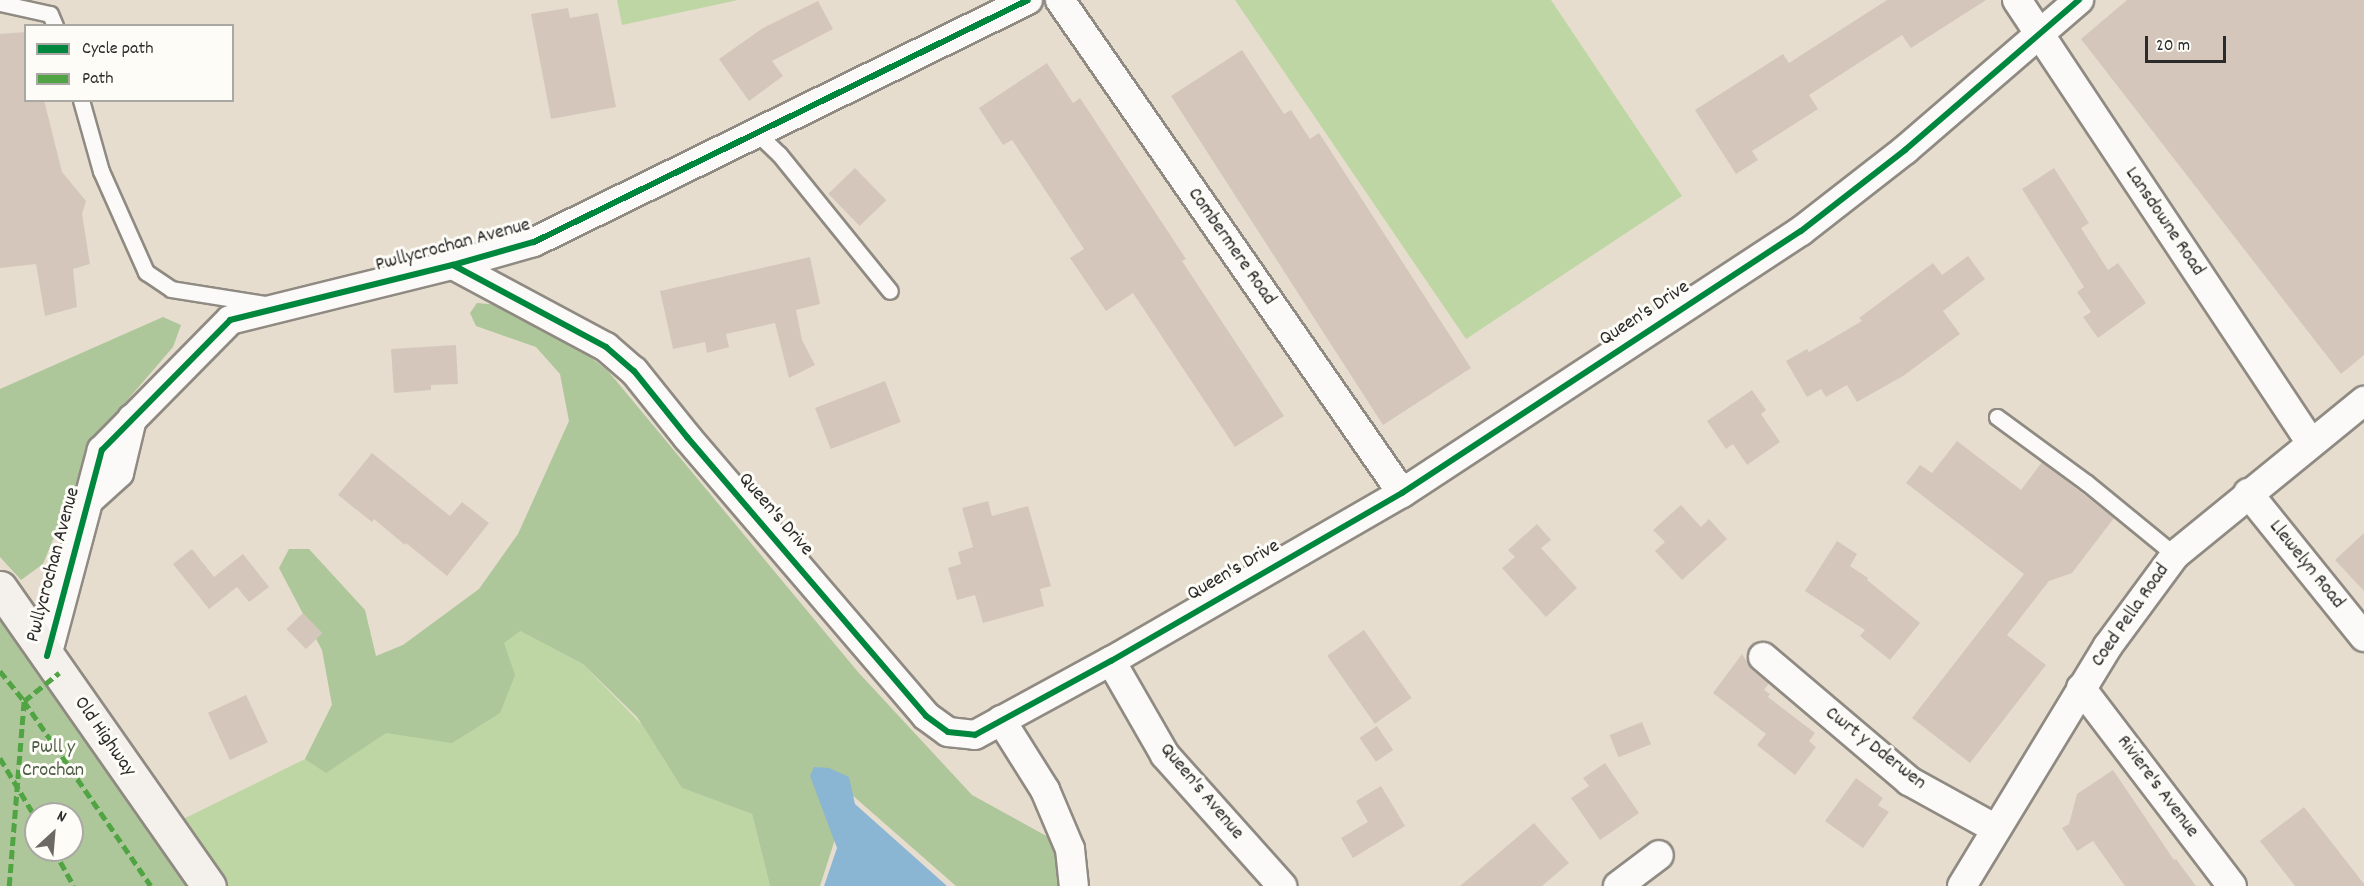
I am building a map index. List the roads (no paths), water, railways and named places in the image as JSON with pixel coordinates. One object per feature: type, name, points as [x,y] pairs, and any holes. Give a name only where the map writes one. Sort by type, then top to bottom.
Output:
[{"type":"street","name":"Pwllycrochan Avenue","points":[[47,656],[88,501],[119,473],[132,419],[230,320],[453,265],[534,242],[1028,0]]},
{"type":"street","name":"Combermere Road","points":[[1060,0],[1402,493]]},
{"type":"street","name":"Lansdowne Road","points":[[2017,0],[2311,443]]},
{"type":"street","name":"Queen's Drive","points":[[453,265],[606,347],[634,371],[687,437],[926,716],[948,732],[975,735],[1111,662],[1402,493],[1801,231],[1905,150],[2079,0]]},
{"type":"street","name":"Coed Pella Road","points":[[1962,886],[2108,646],[2175,555],[2248,493],[2364,401]]},
{"type":"street","name":"Llewelyn Road","points":[[2248,493],[2364,637]]},
{"type":"street","name":"Old Highway","points":[[0,588],[209,886]]},
{"type":"street","name":"Cwrt y Dderwen","points":[[1763,657],[1909,781],[1996,829]]},
{"type":"street","name":"Queen's Avenue","points":[[1111,662],[1165,755],[1282,886]]},
{"type":"street","name":"Riviere's Avenue","points":[[2081,688],[2232,886]]},
{"type":"street","points":[[1001,720],[1045,790],[1070,849],[1074,886]]},
{"type":"street","points":[[1618,886],[1659,855]]},
{"type":"lane","points":[[0,3],[50,14],[54,24]]},
{"type":"lane","points":[[82,102],[101,171],[146,272],[171,289],[283,307]]},
{"type":"lane","points":[[758,134],[779,154],[890,291]]},
{"type":"lane","points":[[1997,417],[2087,483],[2175,555]]},
{"type":"water","points":[[814,767],[829,768],[849,777],[855,804],[947,886],[824,886],[837,848],[810,776]]},
{"type":"park label","name":"Pwll y Crochan","points":[[53,760]]}]
